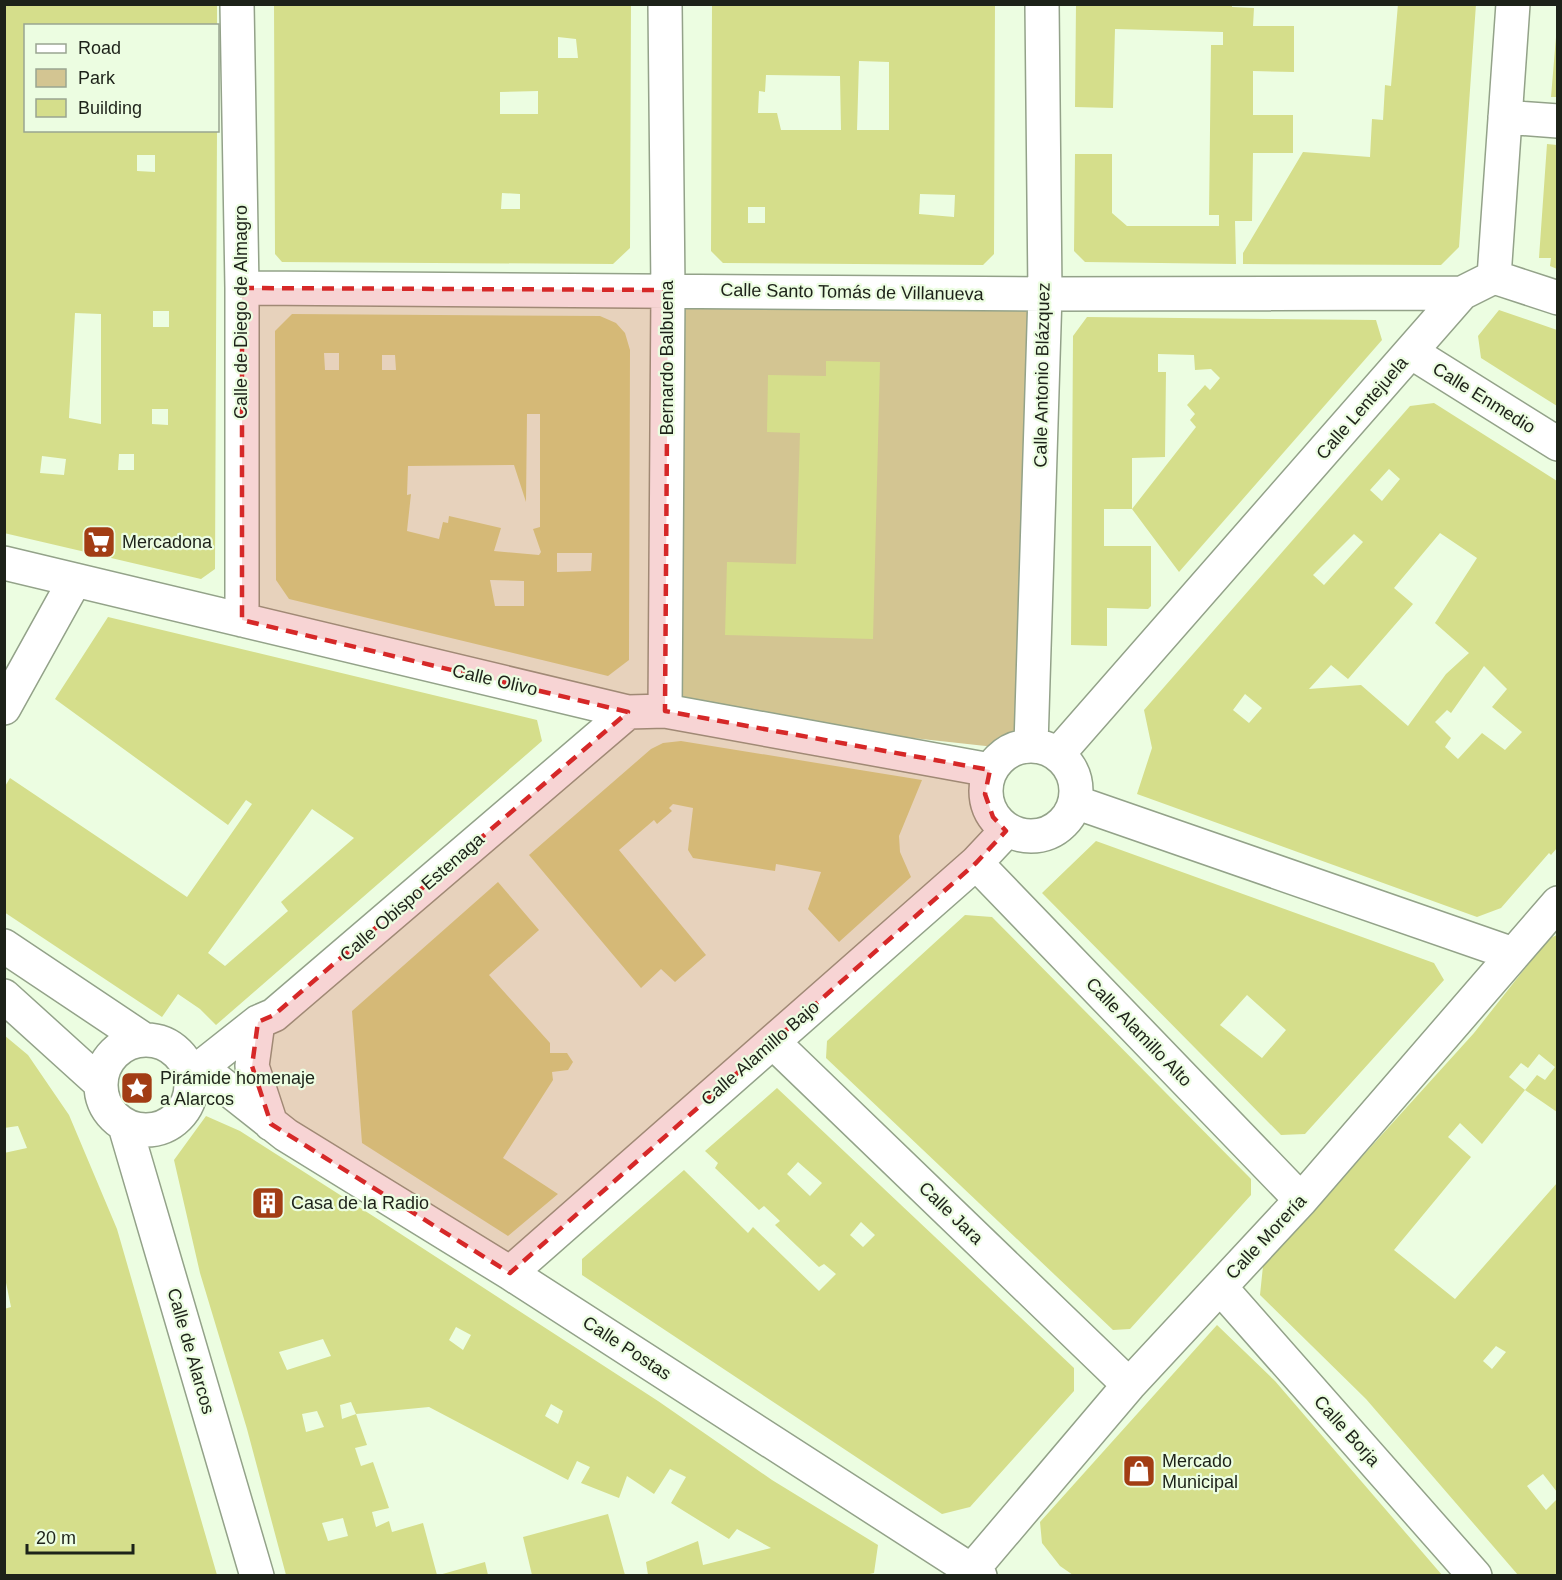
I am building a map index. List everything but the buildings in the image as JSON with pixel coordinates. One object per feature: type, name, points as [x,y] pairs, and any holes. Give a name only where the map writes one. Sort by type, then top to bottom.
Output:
[{"type":"street","name":"Calle de Diego de Almagro","points":[[237,4],[242,288],[242,620]]},
{"type":"street","name":"Bernardo Balbuena","points":[[665,4],[668,290],[665,711]]},
{"type":"street","name":"Calle Antonio Blázquez","points":[[1042,4],[1045,294],[1045,749]]},
{"type":"street","points":[[1513,4],[1494,277],[1557,298]]},
{"type":"street","points":[[1505,117],[1557,121]]},
{"type":"street","name":"Calle Lentejuela","points":[[1045,749],[1411,352],[1462,293],[1494,277]]},
{"type":"street","name":"Calle Santo Tomás de Villanueva","points":[[242,288],[1045,294],[1462,293]]},
{"type":"street","name":"Calle Enmedio","points":[[1411,352],[1557,444]]},
{"type":"street","name":"Calle Olivo","points":[[4,563],[628,712],[665,711],[990,770]]},
{"type":"street","points":[[4,708],[75,580]]},
{"type":"street","name":"Calle Obispo Estenaga","points":[[195,1071],[258,1022],[274,1015],[628,712]]},
{"type":"street","points":[[1013,749],[1045,749],[1070,766],[1076,784],[1075,802],[1066,821],[1050,833],[1023,837],[1006,831],[993,817],[985,794],[990,770],[997,760],[1013,749]]},
{"type":"street","points":[[1075,802],[1513,954]]},
{"type":"street","name":"Calle Alamillo Bajo","points":[[510,1273],[976,863],[1006,831]]},
{"type":"street","name":"Calle Alamillo Alto","points":[[976,863],[1301,1200]]},
{"type":"street","name":"Calle Morería","points":[[969,1574],[1129,1385],[1301,1200],[1557,903]]},
{"type":"street","points":[[4,946],[143,1039],[172,1047],[195,1071],[188,1104],[180,1117],[169,1126],[145,1131],[124,1126],[110,1114],[103,1101],[100,1083],[107,1062],[119,1048],[143,1039]]},
{"type":"street","points":[[4,996],[100,1083]]},
{"type":"street","points":[[258,1022],[252,1066],[271,1124]]},
{"type":"street","name":"Calle Jara","points":[[773,1042],[1129,1385]]},
{"type":"street","name":"Calle Postas","points":[[195,1071],[285,1135],[510,1273],[969,1574]]},
{"type":"street","name":"Calle de Alarcos","points":[[124,1126],[257,1575]]},
{"type":"street","name":"Calle Borja","points":[[1220,1287],[1475,1575]]},
{"type":"highlighted area","points":[[242,288],[668,290],[665,711],[990,770],[985,794],[993,817],[1006,831],[976,863],[510,1273],[271,1124],[252,1066],[258,1022],[274,1015],[628,712],[242,620]]},
{"type":"green space","points":[[668,290],[1045,294],[1013,749],[665,711]]},
{"type":"place","name":"Mercadona","points":[[99,542]]},
{"type":"place","name":"Pirámide homenaje a Alarcos","points":[[137,1088]]},
{"type":"place","name":"Casa de la Radio","points":[[268,1203]]},
{"type":"place","name":"Mercado Municipal","points":[[1139,1471]]}]
